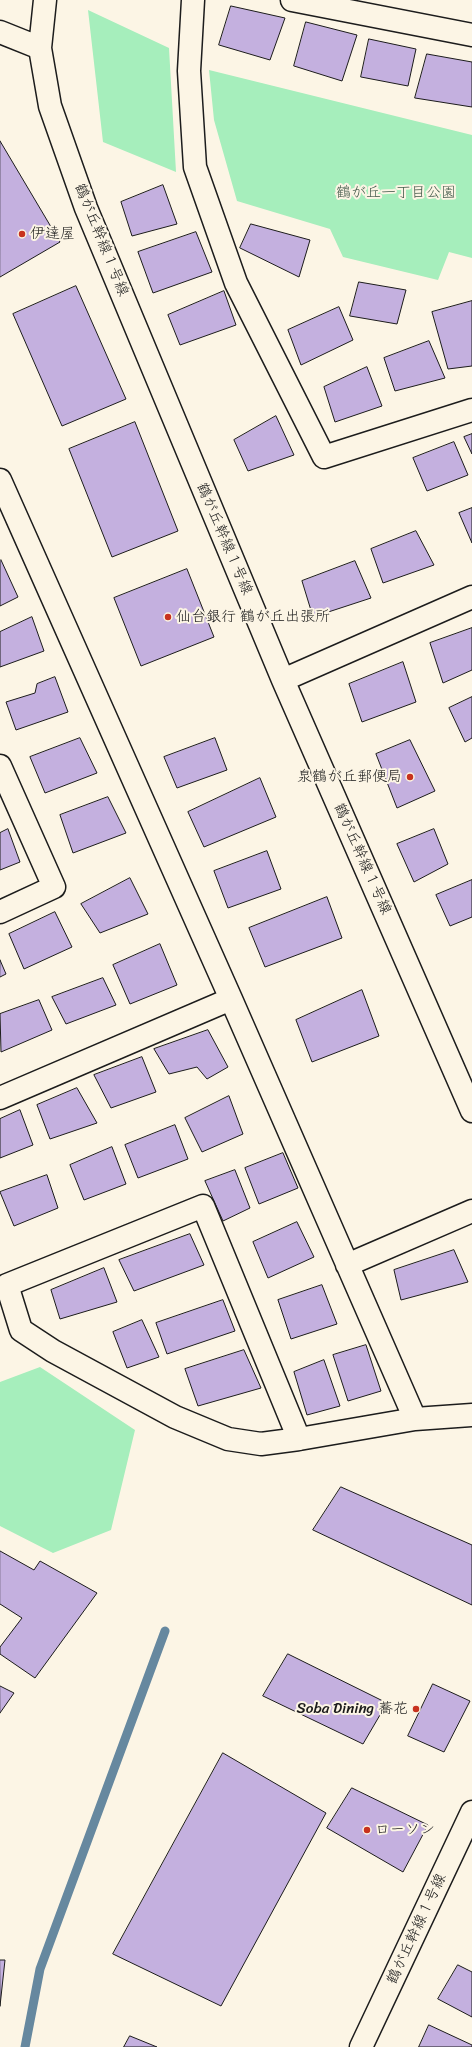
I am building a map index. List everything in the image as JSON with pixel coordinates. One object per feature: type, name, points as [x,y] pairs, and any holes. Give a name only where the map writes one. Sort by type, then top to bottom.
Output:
[{"type":"street","name":"鶴が丘幹線１号線","points":[[46,0],[40,48],[50,106],[86,208],[283,680],[472,1111]]},
{"type":"street","points":[[193,0],[189,70],[195,167],[236,283],[324,458],[472,410]]},
{"type":"street","points":[[292,0],[344,5],[472,35]]},
{"type":"street","points":[[0,32],[40,48]]},
{"type":"street","points":[[0,480],[231,999],[415,1419]]},
{"type":"street","points":[[283,680],[472,597]]},
{"type":"street","points":[[0,766],[54,887],[0,912]]},
{"type":"street","points":[[0,1098],[231,999]]},
{"type":"street","points":[[299,1439],[203,1206],[7,1285],[21,1330],[53,1351],[175,1417],[228,1439],[261,1444],[299,1439],[415,1419],[472,1415]]},
{"type":"street","points":[[347,1265],[472,1211]]},
{"type":"street","name":"鶴が丘幹線１号線","points":[[361,2047],[472,1812]]},
{"type":"green space","points":[[88,10],[169,48],[176,172],[103,142]]},
{"type":"green space","name":"鶴が丘一丁目公園","points":[[209,70],[472,135],[472,258],[449,252],[438,280],[343,257],[330,229],[237,201],[214,120]]},
{"type":"green space","points":[[40,1367],[135,1430],[111,1530],[53,1553],[0,1526],[0,1382]]},
{"type":"building","points":[[231,6],[285,18],[270,60],[219,45]]},
{"type":"building","points":[[306,22],[357,35],[342,81],[294,66]]},
{"type":"building","points":[[369,39],[416,49],[408,86],[361,77]]},
{"type":"building","points":[[427,54],[472,62],[472,107],[415,98]]},
{"type":"building","points":[[0,141],[60,242],[0,277]]},
{"type":"building","points":[[163,185],[177,224],[132,236],[121,202]]},
{"type":"building","points":[[251,224],[310,240],[299,277],[240,248]]},
{"type":"building","points":[[196,232],[212,272],[153,293],[138,252]]},
{"type":"building","points":[[359,282],[406,290],[397,324],[350,316]]},
{"type":"building","points":[[76,286],[126,399],[62,426],[13,314]]},
{"type":"building","points":[[224,291],[236,325],[180,345],[168,315]]},
{"type":"building","points":[[472,301],[472,366],[448,369],[432,312]]},
{"type":"building","points":[[339,307],[353,340],[301,365],[288,330]]},
{"type":"building","points":[[429,341],[445,378],[395,391],[384,358]]},
{"type":"building","points":[[367,367],[382,406],[335,422],[324,387]]},
{"type":"building","points":[[276,416],[294,455],[248,471],[234,440]]},
{"type":"building","points":[[135,422],[178,531],[112,557],[69,449]]},
{"type":"building","points":[[472,434],[472,454],[464,437]]},
{"type":"building","points":[[454,442],[468,475],[427,491],[413,458]]},
{"type":"building","points":[[472,508],[472,543],[459,513]]},
{"type":"building","points":[[416,531],[434,565],[383,583],[371,549]]},
{"type":"building","points":[[1,560],[18,597],[0,606],[0,561]]},
{"type":"building","points":[[355,561],[371,598],[313,617],[302,581]]},
{"type":"building","points":[[187,569],[214,637],[141,666],[114,598]]},
{"type":"building","points":[[32,617],[44,651],[0,667],[0,632]]},
{"type":"building","points":[[472,628],[472,670],[443,683],[430,643]]},
{"type":"building","points":[[403,662],[416,702],[362,722],[349,684]]},
{"type":"building","points":[[55,677],[68,712],[16,730],[6,702],[35,693],[37,684]]},
{"type":"building","points":[[472,697],[472,738],[465,742],[449,708]]},
{"type":"building","points":[[80,738],[97,773],[45,793],[30,757]]},
{"type":"building","points":[[215,738],[227,770],[177,788],[164,757]]},
{"type":"building","points":[[410,740],[435,791],[397,808],[376,754]]},
{"type":"building","points":[[260,778],[276,817],[204,847],[188,812]]},
{"type":"building","points":[[108,797],[126,833],[73,853],[60,815]]},
{"type":"building","points":[[8,829],[20,862],[0,870],[0,833]]},
{"type":"building","points":[[434,829],[448,864],[414,882],[397,844]]},
{"type":"building","points":[[267,851],[281,889],[228,908],[214,871]]},
{"type":"building","points":[[130,878],[148,914],[100,933],[81,904]]},
{"type":"building","points":[[472,880],[472,917],[450,926],[436,895]]},
{"type":"building","points":[[327,897],[342,938],[265,967],[249,928]]},
{"type":"building","points":[[55,912],[72,947],[24,969],[9,934]]},
{"type":"building","points":[[160,944],[177,985],[130,1004],[113,965]]},
{"type":"building","points":[[0,960],[6,974],[0,977]]},
{"type":"building","points":[[103,978],[116,1005],[66,1024],[52,997]]},
{"type":"building","points":[[362,990],[379,1036],[312,1062],[296,1020]]},
{"type":"building","points":[[39,1000],[52,1030],[1,1052],[0,1014]]},
{"type":"building","points":[[208,1030],[228,1067],[207,1079],[197,1067],[169,1074],[154,1049]]},
{"type":"building","points":[[142,1057],[156,1092],[111,1108],[94,1075]]},
{"type":"building","points":[[77,1088],[97,1123],[50,1139],[37,1105]]},
{"type":"building","points":[[229,1096],[243,1134],[202,1152],[185,1118]]},
{"type":"building","points":[[20,1110],[33,1145],[0,1158],[0,1119]]},
{"type":"building","points":[[175,1125],[188,1159],[138,1178],[125,1145]]},
{"type":"building","points":[[112,1147],[126,1184],[84,1200],[70,1165]]},
{"type":"building","points":[[283,1153],[298,1188],[259,1204],[245,1168]]},
{"type":"building","points":[[235,1170],[250,1208],[223,1221],[205,1181]]},
{"type":"building","points":[[47,1175],[58,1208],[14,1226],[0,1192]]},
{"type":"building","points":[[297,1222],[314,1257],[268,1278],[253,1242]]},
{"type":"building","points":[[190,1234],[204,1265],[134,1291],[119,1260]]},
{"type":"building","points":[[454,1250],[468,1282],[401,1300],[394,1270]]},
{"type":"building","points":[[104,1268],[117,1302],[60,1319],[51,1290]]},
{"type":"building","points":[[322,1285],[337,1324],[291,1339],[278,1300]]},
{"type":"building","points":[[223,1300],[235,1331],[167,1354],[156,1323]]},
{"type":"building","points":[[142,1320],[159,1357],[127,1368],[113,1332]]},
{"type":"building","points":[[366,1345],[381,1391],[348,1401],[333,1355]]},
{"type":"building","points":[[244,1350],[261,1388],[198,1406],[185,1369]]},
{"type":"building","points":[[324,1360],[340,1406],[307,1415],[294,1372]]},
{"type":"building","points":[[341,1487],[472,1545],[472,1605],[313,1530]]},
{"type":"building","points":[[0,1551],[34,1570],[40,1561],[97,1593],[35,1678],[0,1654],[0,1647],[22,1618],[0,1604]]},
{"type":"building","points":[[288,1654],[387,1703],[363,1744],[263,1696]]},
{"type":"building","points":[[433,1684],[470,1701],[444,1752],[408,1736]]},
{"type":"building","points":[[0,1686],[14,1693],[0,1713]]},
{"type":"building","points":[[223,1753],[326,1813],[221,2006],[113,1954]]},
{"type":"building","points":[[352,1788],[428,1825],[403,1872],[327,1828]]},
{"type":"building","points":[[0,1960],[5,1960],[0,2006]]},
{"type":"building","points":[[458,1965],[472,1972],[472,2017],[438,1999]]},
{"type":"building","points":[[429,2025],[472,2045],[472,2047],[419,2047]]},
{"type":"building","points":[[130,2036],[157,2047],[124,2047]]},
{"type":"waterway","points":[[25,2047],[40,1969],[165,1631]]},
{"type":"place","name":"伊達屋","points":[[22,234]]},
{"type":"place","name":"仙台銀行 鶴が丘出張所","points":[[168,617]]},
{"type":"place","name":"泉鶴が丘郵便局","points":[[410,777]]},
{"type":"place","name":"Soba Dining 蕎花","points":[[416,1709]]},
{"type":"place","name":"ローソン","points":[[367,1830]]}]
